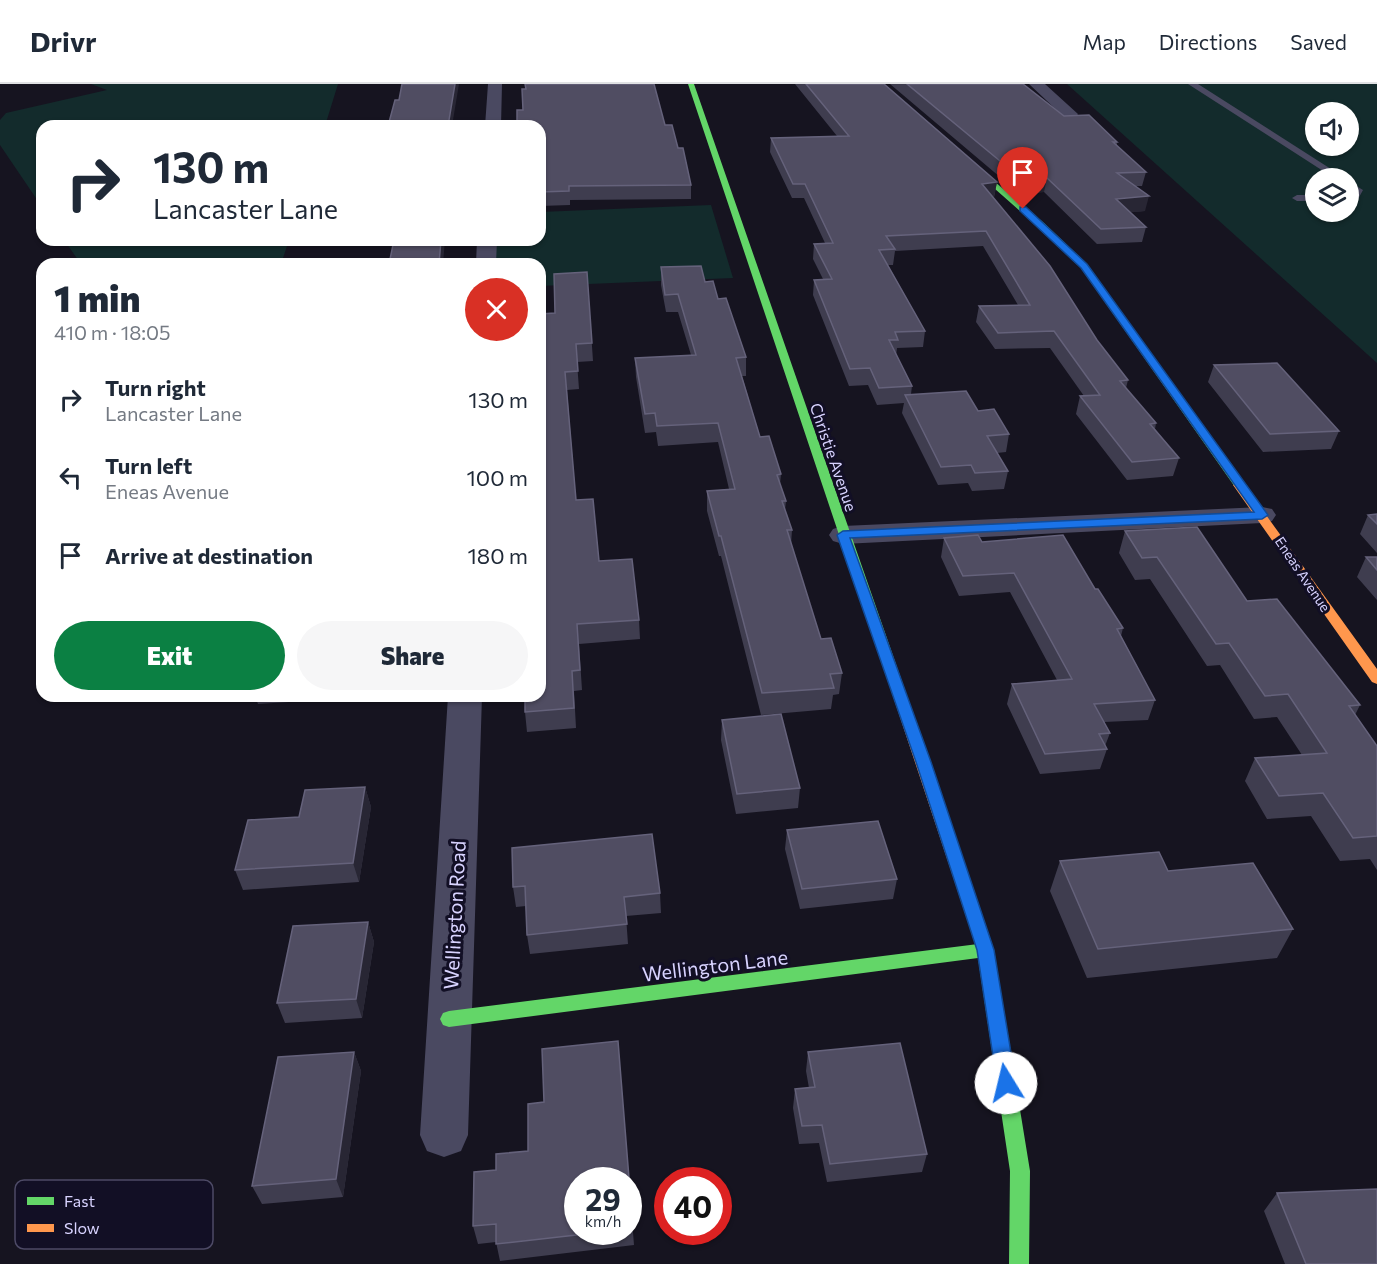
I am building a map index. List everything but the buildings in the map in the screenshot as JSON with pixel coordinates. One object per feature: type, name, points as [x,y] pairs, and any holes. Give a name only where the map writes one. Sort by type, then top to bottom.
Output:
[{"type":"street","points":[[493,120],[495,84]]},
{"type":"street","name":"Christie Avenue","points":[[691,84],[986,950],[1020,1171],[1019,1264]]},
{"type":"street","points":[[1036,84],[1070,114]]},
{"type":"street","name":"Eneas Avenue","points":[[950,147],[1041,225],[1084,266],[1374,671]]},
{"type":"street","points":[[843,535],[1262,515]]},
{"type":"street","name":"Wellington Road","points":[[444,1135],[465,702]]},
{"type":"street","name":"Wellington Lane","points":[[448,1019],[986,950]]},
{"type":"lane","points":[[1191,84],[1324,168]]},
{"type":"lane","points":[[1297,198],[1305,198]]},
{"type":"green space","points":[[91,84],[338,84],[327,120],[36,120],[36,198],[0,145],[0,120],[6,113],[107,90]]},
{"type":"green space","points":[[1067,84],[1377,84],[1377,363]]},
{"type":"green space","points":[[711,205],[733,278],[546,286],[546,258],[493,258],[494,246],[546,246],[546,212]]},
{"type":"green space","points":[[68,246],[287,246],[283,258],[77,258]]},
{"type":"traffic: fast","points":[[691,84],[899,693]]},
{"type":"traffic: fast","points":[[962,157],[1041,225],[1084,266],[1239,485]]},
{"type":"traffic: fast","points":[[449,1019],[986,950]]},
{"type":"traffic: fast","points":[[986,952],[1020,1171],[1019,1264]]},
{"type":"traffic: slow","points":[[1239,485],[1377,679]]},
{"type":"traffic: slow","points":[[899,693],[986,952]]},
{"type":"route","points":[[1006,1083],[986,950],[843,535],[1262,515],[1084,266],[1023,209]]}]
